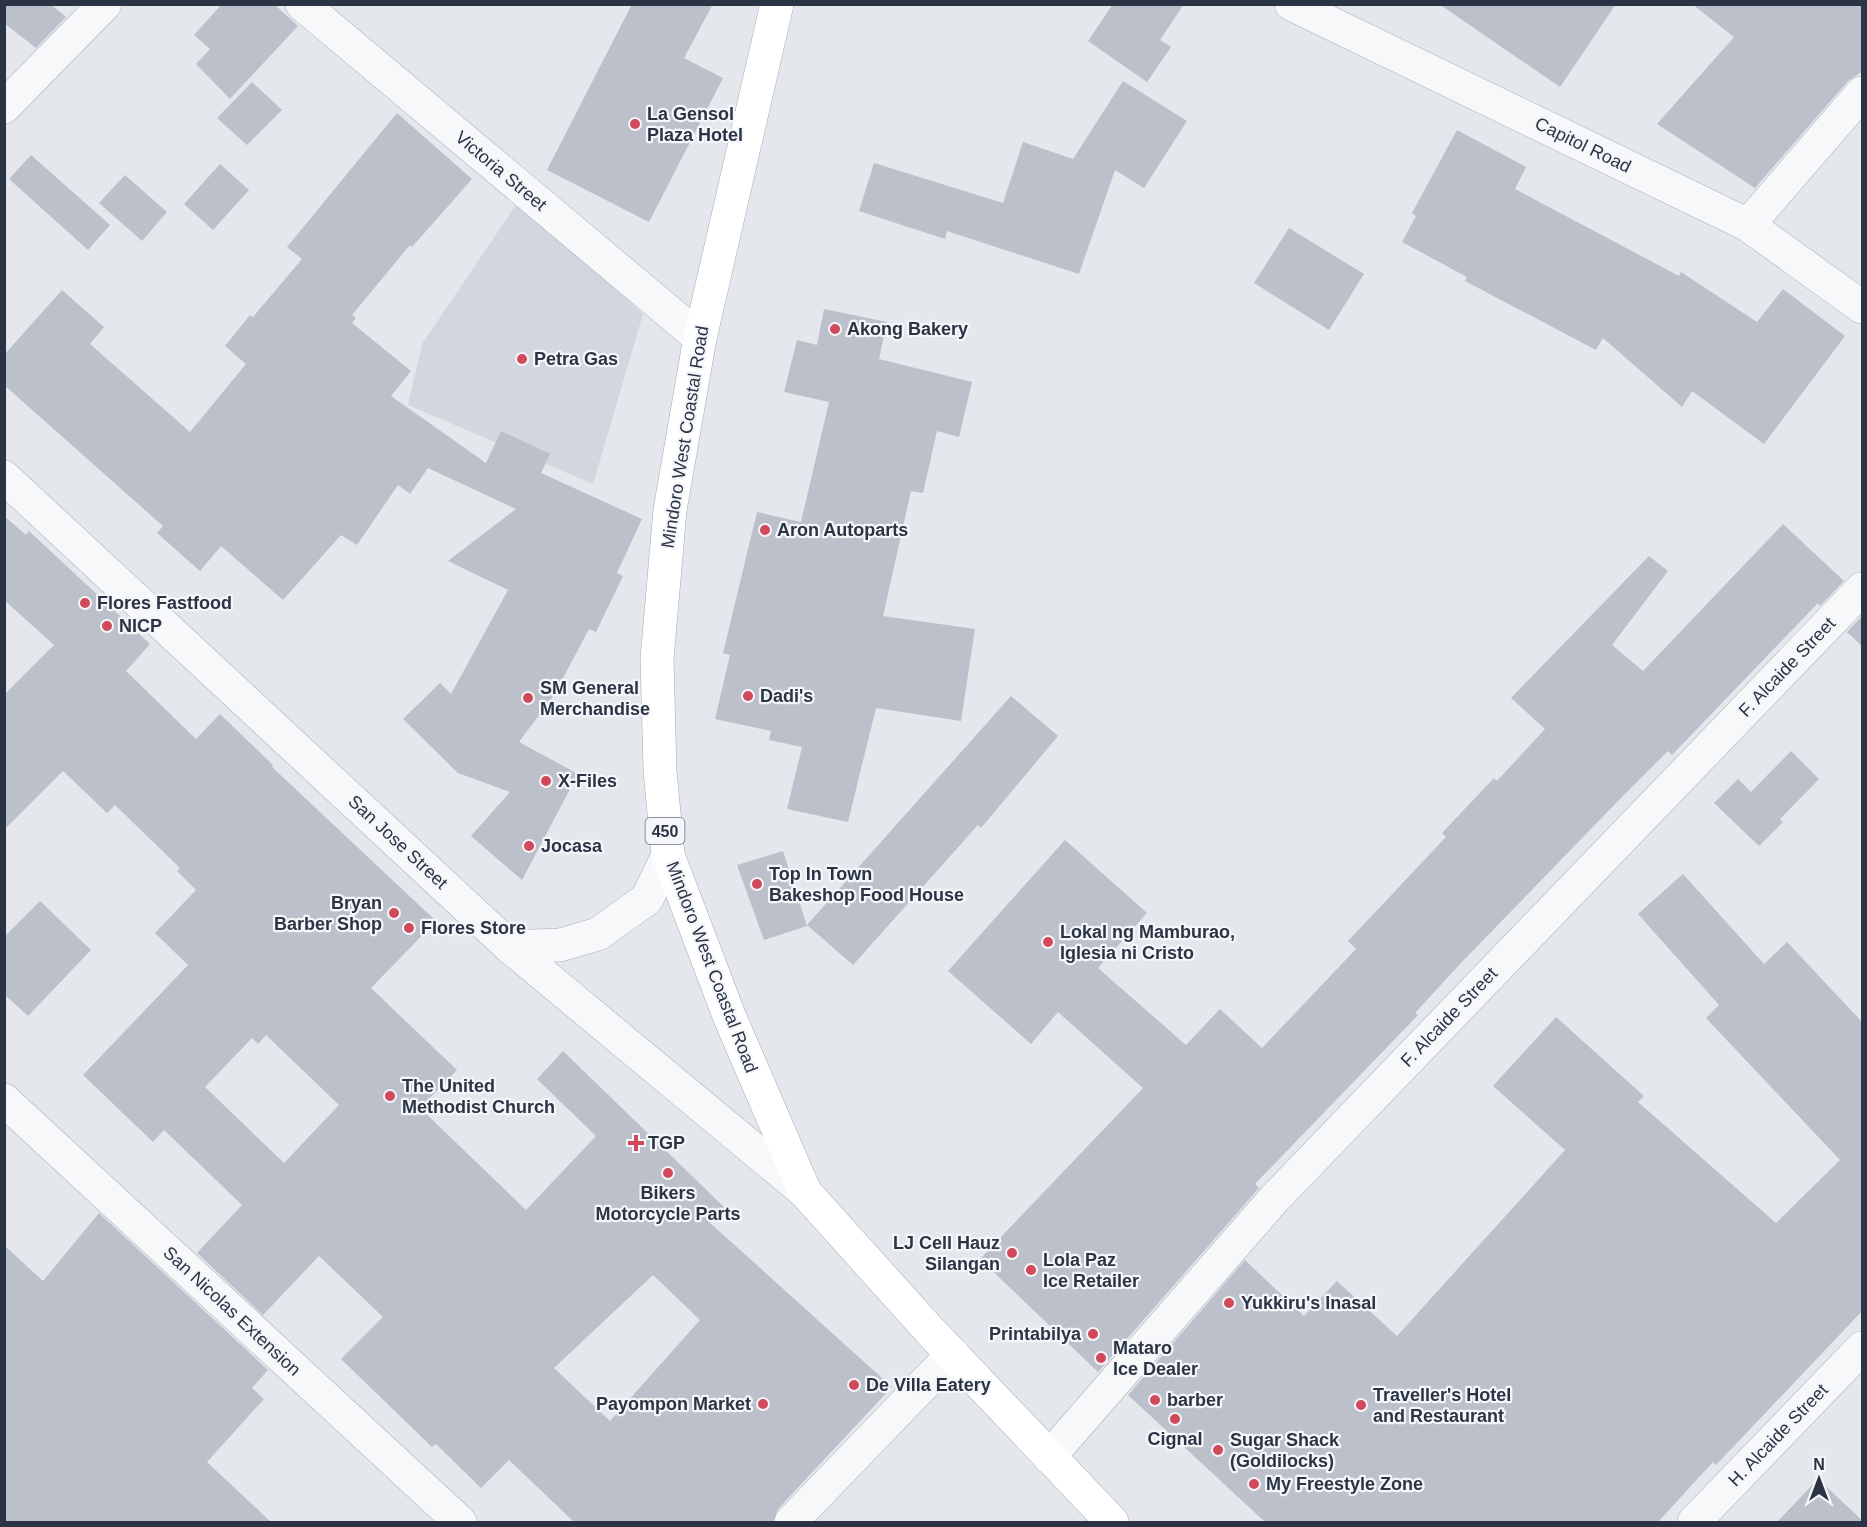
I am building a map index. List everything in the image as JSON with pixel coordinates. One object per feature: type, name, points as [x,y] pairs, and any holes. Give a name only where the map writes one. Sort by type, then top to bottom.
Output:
[{"type":"main road","name":"Mindoro West Coastal Road","points":[[777,4],[700,338],[670,510],[657,659],[660,771],[668,855],[730,1018],[805,1192],[953,1354],[1112,1522]]},
{"type":"street","points":[[4,107],[105,4]]},
{"type":"street","name":"Victoria Street","points":[[302,4],[700,338]]},
{"type":"street","name":"Capitol Road","points":[[1291,4],[1748,225],[1863,307]]},
{"type":"street","points":[[1748,225],[1863,93]]},
{"type":"street","name":"San Jose Street","points":[[4,477],[510,947],[805,1192]]},
{"type":"street","name":"F. Alcaide Street","points":[[1049,1457],[1275,1198],[1863,589]]},
{"type":"street","points":[[510,947],[560,945],[598,934],[647,898],[668,855]]},
{"type":"street","name":"San Nicolas Extension","points":[[4,1101],[460,1522]]},
{"type":"street","name":"H. Alcaide Street","points":[[1694,1522],[1863,1348]]},
{"type":"street","points":[[792,1522],[953,1354]]},
{"type":"shaded area","points":[[518,202],[643,314],[593,484],[408,405],[422,344]]},
{"type":"building","points":[[4,4],[50,4],[66,17],[36,48],[4,23]]},
{"type":"building","points":[[222,4],[274,4],[298,26],[230,99],[196,64],[210,49],[194,35]]},
{"type":"building","name":"La Gensol Plaza Hotel","points":[[632,4],[713,4],[684,58],[723,78],[649,222],[547,170]]},
{"type":"building","points":[[1113,4],[1184,4],[1160,40],[1171,47],[1147,82],[1088,41]]},
{"type":"building","points":[[1439,4],[1616,4],[1560,87]]},
{"type":"building","points":[[1692,4],[1863,4],[1863,71],[1848,81],[1755,188],[1657,124],[1734,37]]},
{"type":"building","points":[[1123,81],[1187,121],[1144,188],[1115,170],[1079,274],[947,231],[945,239],[859,211],[874,163],[1003,203],[1023,142],[1073,159]]},
{"type":"building","points":[[252,82],[282,110],[247,145],[217,118]]},
{"type":"building","points":[[397,113],[472,179],[412,247],[410,245],[352,315],[356,318],[352,323],[411,371],[391,396],[486,463],[501,431],[550,454],[541,473],[642,519],[617,573],[623,576],[596,632],[589,629],[554,695],[519,742],[578,774],[522,880],[471,836],[510,792],[458,773],[403,719],[440,683],[451,694],[508,590],[448,561],[516,509],[428,468],[410,494],[398,485],[357,545],[341,535],[283,600],[221,546],[200,571],[157,533],[163,526],[4,385],[4,355],[62,290],[104,327],[90,344],[190,432],[246,364],[225,346],[250,315],[253,317],[302,259],[287,247]]},
{"type":"building","points":[[1457,130],[1526,167],[1515,189],[1679,276],[1681,272],[1757,322],[1783,289],[1845,336],[1764,444],[1692,391],[1682,407],[1603,338],[1596,350],[1465,281],[1467,277],[1402,242],[1416,216],[1412,213]]},
{"type":"building","points":[[31,155],[110,225],[88,250],[9,179]]},
{"type":"building","points":[[220,164],[249,190],[213,230],[184,204]]},
{"type":"building","points":[[125,175],[167,212],[142,241],[99,203]]},
{"type":"building","points":[[1289,228],[1364,274],[1329,330],[1254,283]]},
{"type":"building","points":[[824,309],[887,322],[879,359],[972,382],[959,437],[937,431],[923,493],[911,491],[883,616],[975,629],[961,721],[876,708],[848,822],[787,809],[802,747],[769,740],[771,731],[715,719],[730,655],[723,653],[757,512],[801,522],[829,402],[784,392],[797,340],[817,345]]},
{"type":"building","points":[[4,516],[26,535],[29,531],[150,644],[126,671],[196,739],[220,714],[273,765],[272,767],[436,921],[371,988],[457,1070],[420,1108],[526,1210],[596,1136],[537,1079],[563,1051],[724,1207],[709,1222],[892,1387],[778,1509],[773,1522],[574,1522],[509,1460],[481,1488],[436,1444],[432,1447],[341,1359],[383,1317],[319,1256],[263,1315],[197,1253],[242,1205],[164,1130],[153,1142],[83,1075],[188,965],[155,933],[196,890],[177,871],[180,868],[115,805],[107,813],[63,771],[4,830],[4,695],[54,645],[4,600]],"holes":[[[266,1035],[339,1105],[284,1163],[205,1087],[252,1038],[258,1044]],[[653,1275],[700,1320],[610,1421],[554,1368]]]},
{"type":"building","points":[[1783,524],[1844,581],[1820,606],[1818,603],[1672,755],[1668,751],[1461,963],[1415,1013],[1418,1015],[1255,1184],[1259,1188],[1098,1372],[980,1259],[1143,1088],[1058,1012],[1031,1044],[948,971],[1065,840],[1147,913],[1098,968],[1186,1045],[1220,1009],[1262,1048],[1356,949],[1348,941],[1446,837],[1442,833],[1494,778],[1497,781],[1545,729],[1511,698],[1649,556],[1668,571],[1612,645],[1643,671]]},
{"type":"building","points":[[1863,615],[1863,647],[1847,632]]},
{"type":"building","points":[[1011,696],[1058,736],[981,828],[978,825],[853,965],[807,925]]},
{"type":"building","points":[[1791,751],[1819,779],[1780,819],[1783,822],[1759,846],[1714,803],[1738,779],[1751,792]]},
{"type":"building","points":[[783,851],[807,926],[764,940],[737,865]]},
{"type":"building","points":[[1683,874],[1764,964],[1787,942],[1863,1023],[1863,1310],[1716,1465],[1713,1462],[1658,1522],[1265,1522],[1128,1395],[1245,1260],[1304,1316],[1337,1281],[1397,1336],[1565,1150],[1493,1086],[1556,1017],[1644,1096],[1638,1102],[1776,1223],[1840,1160],[1706,1018],[1719,1005],[1638,914]]},
{"type":"building","points":[[40,901],[91,950],[28,1016],[4,994],[4,937]]},
{"type":"building","points":[[99,1213],[268,1370],[252,1388],[264,1399],[207,1462],[271,1522],[4,1522],[4,1245],[43,1281]]},
{"type":"building","points":[[1818,1479],[1863,1521],[1863,1522],[1777,1522]]},
{"type":"place","name":"La Gensol Plaza Hotel","points":[[635,124]]},
{"type":"place","name":"Akong Bakery","points":[[835,329]]},
{"type":"place","name":"Petra Gas","points":[[522,359]]},
{"type":"place","name":"Aron Autoparts","points":[[765,530]]},
{"type":"place","name":"Flores Fastfood","points":[[85,603]]},
{"type":"place","name":"NICP","points":[[107,626]]},
{"type":"place","name":"Dadi's","points":[[748,696]]},
{"type":"place","name":"SM General Merchandise","points":[[528,698]]},
{"type":"place","name":"X-Files","points":[[546,781]]},
{"type":"place","name":"Jocasa","points":[[529,846]]},
{"type":"place","name":"Top In Town Bakeshop Food House","points":[[757,884]]},
{"type":"place","name":"Bryan Barber Shop","points":[[394,913]]},
{"type":"place","name":"Flores Store","points":[[409,928]]},
{"type":"place","name":"Lokal ng Mamburao, Iglesia ni Cristo","points":[[1048,942]]},
{"type":"place","name":"The United Methodist Church","points":[[390,1096]]},
{"type":"place","name":"TGP","points":[[636,1143]]},
{"type":"place","name":"Bikers Motorcycle Parts","points":[[668,1173]]},
{"type":"place","name":"LJ Cell Hauz Silangan","points":[[1012,1253]]},
{"type":"place","name":"Lola Paz Ice Retailer","points":[[1031,1270]]},
{"type":"place","name":"Yukkiru's Inasal","points":[[1229,1303]]},
{"type":"place","name":"Printabilya","points":[[1093,1334]]},
{"type":"place","name":"Mataro Ice Dealer","points":[[1101,1358]]},
{"type":"place","name":"De Villa Eatery","points":[[854,1385]]},
{"type":"place","name":"barber","points":[[1155,1400]]},
{"type":"place","name":"Payompon Market","points":[[763,1404]]},
{"type":"place","name":"Traveller's Hotel and Restaurant","points":[[1361,1405]]},
{"type":"place","name":"Cignal","points":[[1175,1419]]},
{"type":"place","name":"Sugar Shack (Goldilocks)","points":[[1218,1450]]},
{"type":"place","name":"My Freestyle Zone","points":[[1254,1484]]}]
